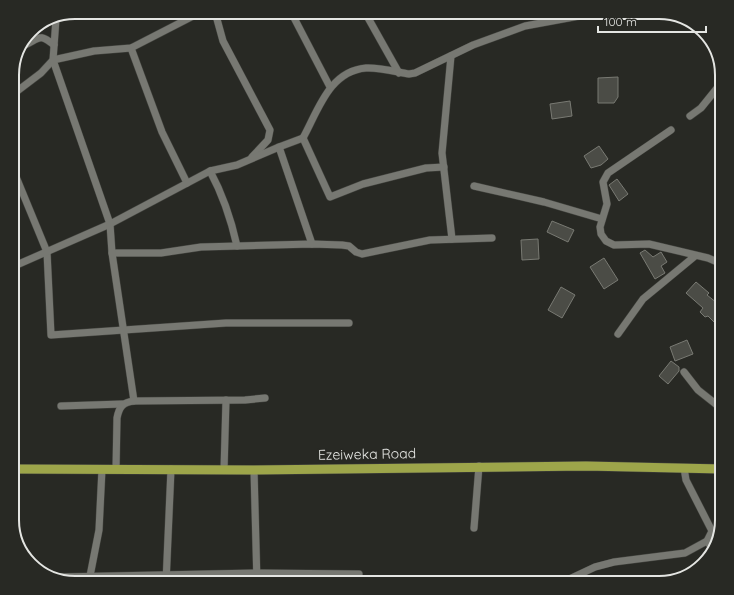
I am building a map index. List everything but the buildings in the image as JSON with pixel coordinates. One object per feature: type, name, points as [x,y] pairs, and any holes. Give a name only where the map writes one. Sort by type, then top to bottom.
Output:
[{"type":"main road","name":"Ezeiweka Road","points":[[19,469],[254,470],[479,466],[715,469]]},
{"type":"street","points":[[19,90],[41,74],[53,60],[94,51],[131,48],[187,19]]},
{"type":"street","points":[[217,19],[223,41],[270,130],[268,140],[249,161]]},
{"type":"street","points":[[295,19],[330,87]]},
{"type":"street","points":[[369,19],[399,73]]},
{"type":"street","points":[[19,264],[110,224],[210,171],[249,161],[279,146],[303,138],[330,87],[343,76],[356,70],[367,68],[399,73],[415,73],[501,34],[525,26],[556,19]]},
{"type":"street","points":[[56,23],[53,60],[110,224],[112,253],[134,401]]},
{"type":"street","points":[[30,42],[41,37],[54,45]]},
{"type":"street","points":[[131,48],[162,132],[187,183]]},
{"type":"street","points":[[451,56],[442,153],[452,239]]},
{"type":"street","points":[[690,116],[704,104],[715,91]]},
{"type":"street","points":[[671,130],[608,173],[604,182],[607,204],[600,227],[601,234],[606,241],[614,245],[648,244],[715,262]]},
{"type":"street","points":[[303,138],[330,197],[363,184],[426,168],[444,167]]},
{"type":"street","points":[[279,146],[312,244]]},
{"type":"street","points":[[210,171],[221,191],[228,209],[237,246]]},
{"type":"street","points":[[19,184],[46,252],[51,335],[226,323],[349,323]]},
{"type":"street","points":[[474,186],[544,202],[602,219]]},
{"type":"street","points":[[112,253],[161,253],[201,247],[312,244],[349,246],[356,252],[362,254],[416,242],[492,238]]},
{"type":"street","points":[[618,334],[643,299],[695,256]]},
{"type":"street","points":[[684,372],[698,390],[715,403]]},
{"type":"street","points":[[61,406],[122,404],[134,401],[265,398]]},
{"type":"street","points":[[224,470],[226,400]]},
{"type":"street","points":[[116,469],[117,418],[118,410],[122,404]]},
{"type":"street","points":[[474,528],[479,466]]},
{"type":"street","points":[[576,576],[595,567],[614,562],[685,553],[707,541],[712,531],[686,480],[684,468]]},
{"type":"street","points":[[102,469],[99,530],[90,576],[257,573],[359,574]]},
{"type":"street","points":[[167,574],[171,469]]},
{"type":"street","points":[[254,470],[257,573]]},
{"type":"street","points":[[707,541],[710,545]]}]
